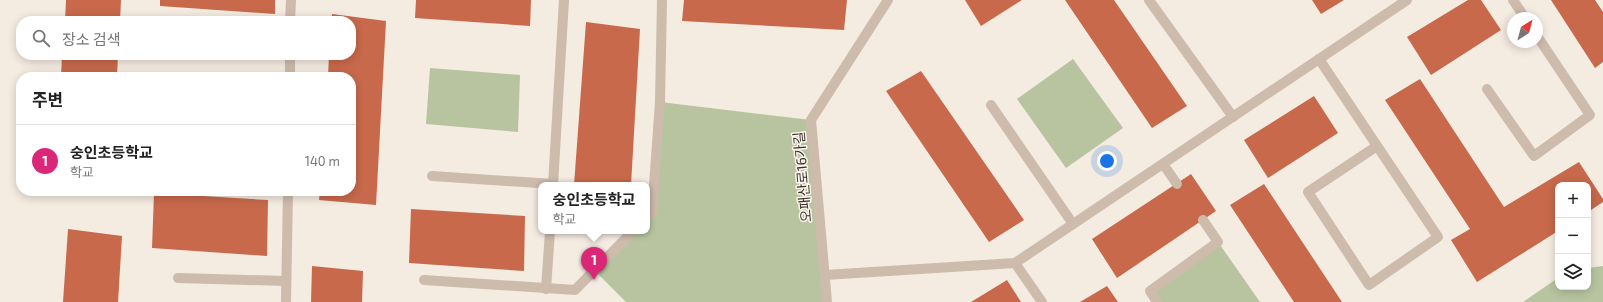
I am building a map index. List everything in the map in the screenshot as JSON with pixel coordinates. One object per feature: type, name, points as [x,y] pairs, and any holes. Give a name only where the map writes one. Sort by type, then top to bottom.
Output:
[{"type":"street","points":[[290,16],[291,0]]},
{"type":"street","points":[[553,182],[564,0]]},
{"type":"street","points":[[650,215],[652,213],[660,102],[662,0]]},
{"type":"street","name":"오패산로16가길","points":[[827,302],[810,120],[888,0]]},
{"type":"street","points":[[1149,0],[1233,117]]},
{"type":"street","points":[[825,275],[1015,262],[1319,59],[1393,4],[1407,0]]},
{"type":"street","points":[[1513,0],[1521,12]]},
{"type":"street","points":[[1487,89],[1534,156],[1590,115],[1543,45]]},
{"type":"street","points":[[1319,59],[1438,237],[1369,285],[1308,192],[1377,146]]},
{"type":"street","points":[[290,60],[290,72]]},
{"type":"street","points":[[991,105],[1074,224]]},
{"type":"street","points":[[1162,164],[1177,184]]},
{"type":"street","points":[[432,176],[538,183]]},
{"type":"street","points":[[286,302],[288,196]]},
{"type":"street","points":[[1157,302],[1150,291],[1218,242],[1202,220]]},
{"type":"street","points":[[546,289],[550,234]]},
{"type":"street","points":[[424,280],[575,290],[630,234]]},
{"type":"street","points":[[1015,262],[1042,302]]},
{"type":"street","points":[[178,278],[286,281]]},
{"type":"green space","points":[[1073,59],[1123,128],[1066,168],[1017,99]]},
{"type":"green space","points":[[430,68],[520,75],[518,132],[426,124]]},
{"type":"green space","points":[[660,102],[811,120],[827,302],[626,302],[594,270],[630,234],[650,234],[650,190]]},
{"type":"green space","points":[[1218,242],[1260,302],[1157,302],[1150,291]]},
{"type":"green space","points":[[1603,266],[1603,302],[1523,302],[1555,280],[1555,290],[1591,290],[1591,268]]},
{"type":"building","points":[[66,0],[121,0],[120,16],[65,16]]},
{"type":"building","points":[[160,0],[275,0],[275,14],[160,6]]},
{"type":"building","points":[[416,0],[531,0],[530,26],[415,18]]},
{"type":"building","points":[[684,0],[847,0],[844,30],[682,21]]},
{"type":"building","points":[[965,0],[1022,0],[981,26]]},
{"type":"building","points":[[1065,0],[1114,0],[1187,106],[1152,128]]},
{"type":"building","points":[[1312,0],[1344,0],[1321,14]]},
{"type":"building","points":[[1468,0],[1481,0],[1501,30],[1431,75],[1407,37]]},
{"type":"building","points":[[1551,0],[1595,0],[1603,12],[1603,62],[1595,68]]},
{"type":"building","points":[[332,14],[347,16],[332,16]]},
{"type":"building","points":[[356,17],[386,21],[376,205],[319,200],[319,196],[356,196],[356,72],[328,72],[329,60],[356,60]]},
{"type":"building","points":[[586,22],[640,29],[631,182],[574,182]]},
{"type":"building","points":[[62,60],[118,60],[117,72],[61,72]]},
{"type":"building","points":[[921,71],[1024,220],[989,242],[886,91]]},
{"type":"building","points":[[1420,79],[1504,207],[1579,162],[1603,199],[1603,202],[1591,210],[1591,182],[1555,182],[1555,233],[1477,282],[1451,240],[1470,229],[1385,100]]},
{"type":"building","points":[[1314,96],[1338,133],[1268,178],[1244,140]]},
{"type":"building","points":[[1191,174],[1216,211],[1117,278],[1092,239]]},
{"type":"building","points":[[1264,184],[1342,302],[1294,302],[1230,205]]},
{"type":"building","points":[[154,196],[203,196],[268,200],[267,256],[152,248]]},
{"type":"building","points":[[411,209],[525,216],[524,271],[409,263]]},
{"type":"building","points":[[68,229],[122,236],[118,302],[63,302]]},
{"type":"building","points":[[312,266],[363,271],[362,302],[311,302]]},
{"type":"building","points":[[1007,280],[1021,302],[971,302]]},
{"type":"building","points":[[1107,286],[1118,302],[1080,302]]},
{"type":"place","name":"숭인초등학교","points":[[594,280]]}]
